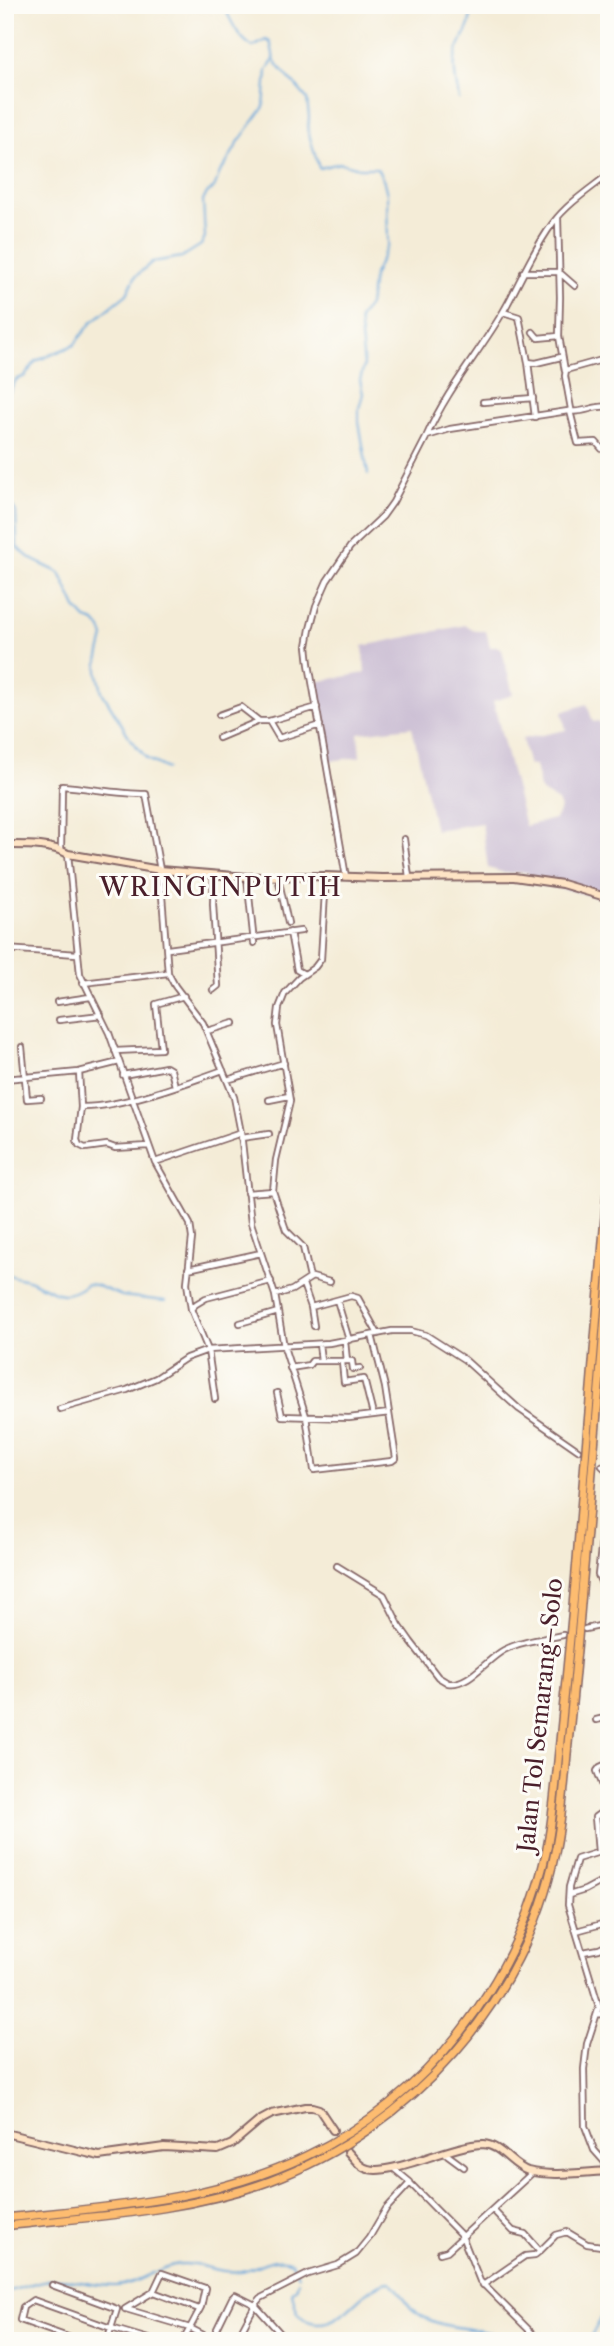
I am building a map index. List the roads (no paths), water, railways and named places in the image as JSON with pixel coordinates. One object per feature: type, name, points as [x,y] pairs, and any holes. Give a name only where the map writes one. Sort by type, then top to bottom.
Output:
[{"type":"highway","name":"Jalan Tol Semarang–Solo","points":[[5,2218],[194,2194],[263,2174],[307,2156],[380,2110],[432,2065],[474,2014],[512,1951],[536,1889],[552,1818],[570,1643],[609,1168]]},
{"type":"highway","name":"Jalan Tol Semarang–Solo","points":[[5,2226],[193,2203],[271,2181],[310,2164],[350,2141],[411,2096],[439,2071],[466,2040],[490,2006],[522,1951],[555,1855],[569,1736],[609,1269]]},
{"type":"street","points":[[346,877],[307,646],[316,606],[327,581],[350,547],[383,516],[393,502],[457,380],[503,312],[523,272],[558,218],[588,189],[609,174]]},
{"type":"street","points":[[558,218],[559,336],[570,411],[578,443],[596,442],[602,449],[609,451]]},
{"type":"street","points":[[523,272],[559,272],[575,286]]},
{"type":"street","points":[[503,312],[516,315],[520,320],[535,416]]},
{"type":"street","points":[[533,332],[538,338],[559,336]]},
{"type":"street","points":[[528,362],[536,363],[561,357]]},
{"type":"street","points":[[565,372],[572,367],[609,358]]},
{"type":"street","points":[[483,402],[533,398]]},
{"type":"street","points":[[427,436],[450,429],[609,407]]},
{"type":"street","points":[[219,715],[241,707],[259,721]]},
{"type":"street","points":[[219,738],[259,721],[269,722],[317,707]]},
{"type":"street","points":[[269,722],[279,738],[320,725]]},
{"type":"street","points":[[215,1399],[208,1350],[191,1309],[187,1283],[192,1238],[190,1224],[155,1162],[101,1015],[83,982],[77,954],[65,852],[62,786],[146,794],[160,870],[168,973],[200,1016],[236,1106],[251,1223],[275,1295],[284,1347],[306,1416],[312,1467],[315,1470],[395,1460],[397,1456],[375,1334],[358,1298],[351,1296],[311,1307]]},
{"type":"street","points":[[404,839],[409,878]]},
{"type":"street","points":[[5,845],[65,852],[160,870],[247,877],[514,877],[562,884],[609,898]]},
{"type":"street","points":[[214,874],[218,986],[214,990]]},
{"type":"street","points":[[310,1278],[303,1247],[286,1230],[272,1191],[276,1160],[290,1107],[278,1032],[279,1008],[289,988],[319,963],[322,955],[326,876]]},
{"type":"street","points":[[247,877],[254,940]]},
{"type":"street","points":[[278,877],[288,923]]},
{"type":"street","points":[[167,949],[254,940],[301,931]]},
{"type":"street","points":[[290,932],[297,970],[304,974]]},
{"type":"street","points":[[5,949],[77,954]]},
{"type":"street","points":[[83,982],[168,973]]},
{"type":"street","points":[[115,1051],[162,1049],[156,1004],[184,996]]},
{"type":"street","points":[[57,1002],[90,997]]},
{"type":"street","points":[[59,1020],[101,1015]]},
{"type":"street","points":[[207,1031],[234,1023]]},
{"type":"street","points":[[22,1047],[25,1099],[41,1098]]},
{"type":"street","points":[[5,1079],[79,1072],[119,1062]]},
{"type":"street","points":[[227,1080],[284,1063]]},
{"type":"street","points":[[123,1075],[166,1067],[171,1070],[175,1086]]},
{"type":"street","points":[[80,1107],[91,1108],[131,1098],[223,1070]]},
{"type":"street","points":[[79,1072],[79,1144],[85,1148],[107,1145],[115,1148],[149,1146]]},
{"type":"street","points":[[269,1100],[289,1096]]},
{"type":"street","points":[[155,1162],[241,1135],[269,1134]]},
{"type":"street","points":[[247,1193],[272,1191]]},
{"type":"street","points":[[188,1269],[261,1253]]},
{"type":"street","points":[[275,1295],[292,1290],[314,1277],[330,1282]]},
{"type":"street","points":[[191,1309],[206,1298],[271,1281]]},
{"type":"street","points":[[303,1284],[314,1326]]},
{"type":"street","points":[[337,1300],[347,1340],[344,1382],[364,1379],[373,1415]]},
{"type":"street","points":[[240,1322],[278,1312]]},
{"type":"street","points":[[61,1409],[127,1390],[156,1378],[186,1357],[208,1350],[319,1344],[411,1331],[434,1339],[465,1360],[527,1415],[578,1450]]},
{"type":"street","points":[[319,1344],[321,1361]]},
{"type":"street","points":[[290,1368],[309,1366],[312,1361],[352,1361],[353,1369],[360,1368]]},
{"type":"street","points":[[277,1393],[282,1416],[349,1418],[389,1413]]},
{"type":"street","points":[[602,1466],[609,1472]]},
{"type":"street","points":[[609,1481],[598,1575],[609,1600]]},
{"type":"street","points":[[337,1566],[384,1595],[411,1642],[438,1677],[448,1683],[459,1682],[504,1650],[563,1635]]},
{"type":"street","points":[[585,1629],[609,1624]]},
{"type":"street","points":[[596,1720],[609,1717]]},
{"type":"street","points":[[609,1763],[597,1771],[609,1801]]},
{"type":"street","points":[[598,1852],[595,1817],[609,1807]]},
{"type":"street","points":[[609,1849],[575,1861],[569,1895],[570,1914],[598,2003],[598,2014],[587,2044],[584,2069],[587,2133],[594,2150],[609,2169]]},
{"type":"street","points":[[569,1895],[609,1877]]},
{"type":"street","points":[[576,1931],[609,1922]]},
{"type":"street","points":[[583,1952],[609,1944]]},
{"type":"street","points":[[598,2014],[609,2015]]},
{"type":"street","points":[[5,2133],[101,2156],[152,2148],[218,2150],[232,2144],[259,2121],[272,2114],[305,2107],[318,2109],[333,2130]]},
{"type":"street","points":[[348,2152],[364,2168],[374,2170],[392,2168],[443,2152],[485,2144],[526,2170],[534,2172],[609,2169]]},
{"type":"street","points":[[443,2152],[464,2167]]},
{"type":"street","points":[[392,2168],[411,2183],[462,2236],[483,2285],[540,2341]]},
{"type":"street","points":[[440,2253],[447,2251],[534,2172]]},
{"type":"street","points":[[236,2341],[255,2305],[264,2296],[298,2278],[338,2265],[356,2253],[366,2243],[386,2209],[411,2183]]},
{"type":"street","points":[[493,2210],[513,2231],[525,2234],[540,2251]]},
{"type":"street","points":[[483,2285],[525,2256],[535,2255],[564,2232],[587,2244],[609,2247]]},
{"type":"street","points":[[126,2309],[153,2292],[162,2273],[203,2286],[205,2293],[200,2309],[183,2341]]},
{"type":"street","points":[[52,2285],[117,2309],[126,2309],[190,2328],[214,2340],[232,2298],[236,2295],[255,2305],[287,2341]]},
{"type":"street","points":[[153,2292],[200,2309]]},
{"type":"street","points":[[79,2341],[20,2320],[23,2306],[33,2300],[155,2341]]},
{"type":"street","points":[[107,2341],[117,2309]]},
{"type":"street","points":[[243,2329],[254,2341]]},
{"type":"waterway","points":[[223,5],[235,29],[247,43],[253,47],[266,40],[270,42],[276,63],[307,99],[308,131],[319,168],[340,163],[360,168],[377,168],[384,182],[387,194],[388,244],[373,277],[369,305],[359,318],[364,366],[360,380],[363,394],[359,422],[368,474]]},
{"type":"waterway","points":[[459,99],[455,59],[470,20],[469,5]]},
{"type":"waterway","points":[[5,400],[16,380],[25,376],[36,361],[74,345],[92,322],[127,294],[135,277],[152,262],[182,257],[201,245],[205,237],[203,201],[207,193],[214,188],[220,172],[239,141],[264,107],[267,70],[273,61]]},
{"type":"waterway","points":[[5,494],[16,512],[17,547],[31,559],[60,573],[76,608],[101,629],[104,637],[98,674],[102,692],[130,738],[147,759],[167,769]]},
{"type":"waterway","points":[[5,1272],[59,1293],[71,1293],[87,1284],[122,1296],[165,1301]]},
{"type":"waterway","points":[[5,2293],[56,2279],[103,2286],[125,2285],[165,2268],[182,2264],[232,2272],[285,2260],[292,2262],[298,2276]]},
{"type":"waterway","points":[[298,2281],[292,2292],[295,2306],[299,2314],[311,2322],[333,2320],[369,2291],[390,2282],[420,2315],[449,2326],[491,2333],[494,2341]]},
{"type":"waterway","points":[[586,2341],[609,2310]]},
{"type":"waterway","points":[[559,2341],[570,2341]]},
{"type":"district","name":"WRINGINPUTIH","points":[[221,887]]}]
